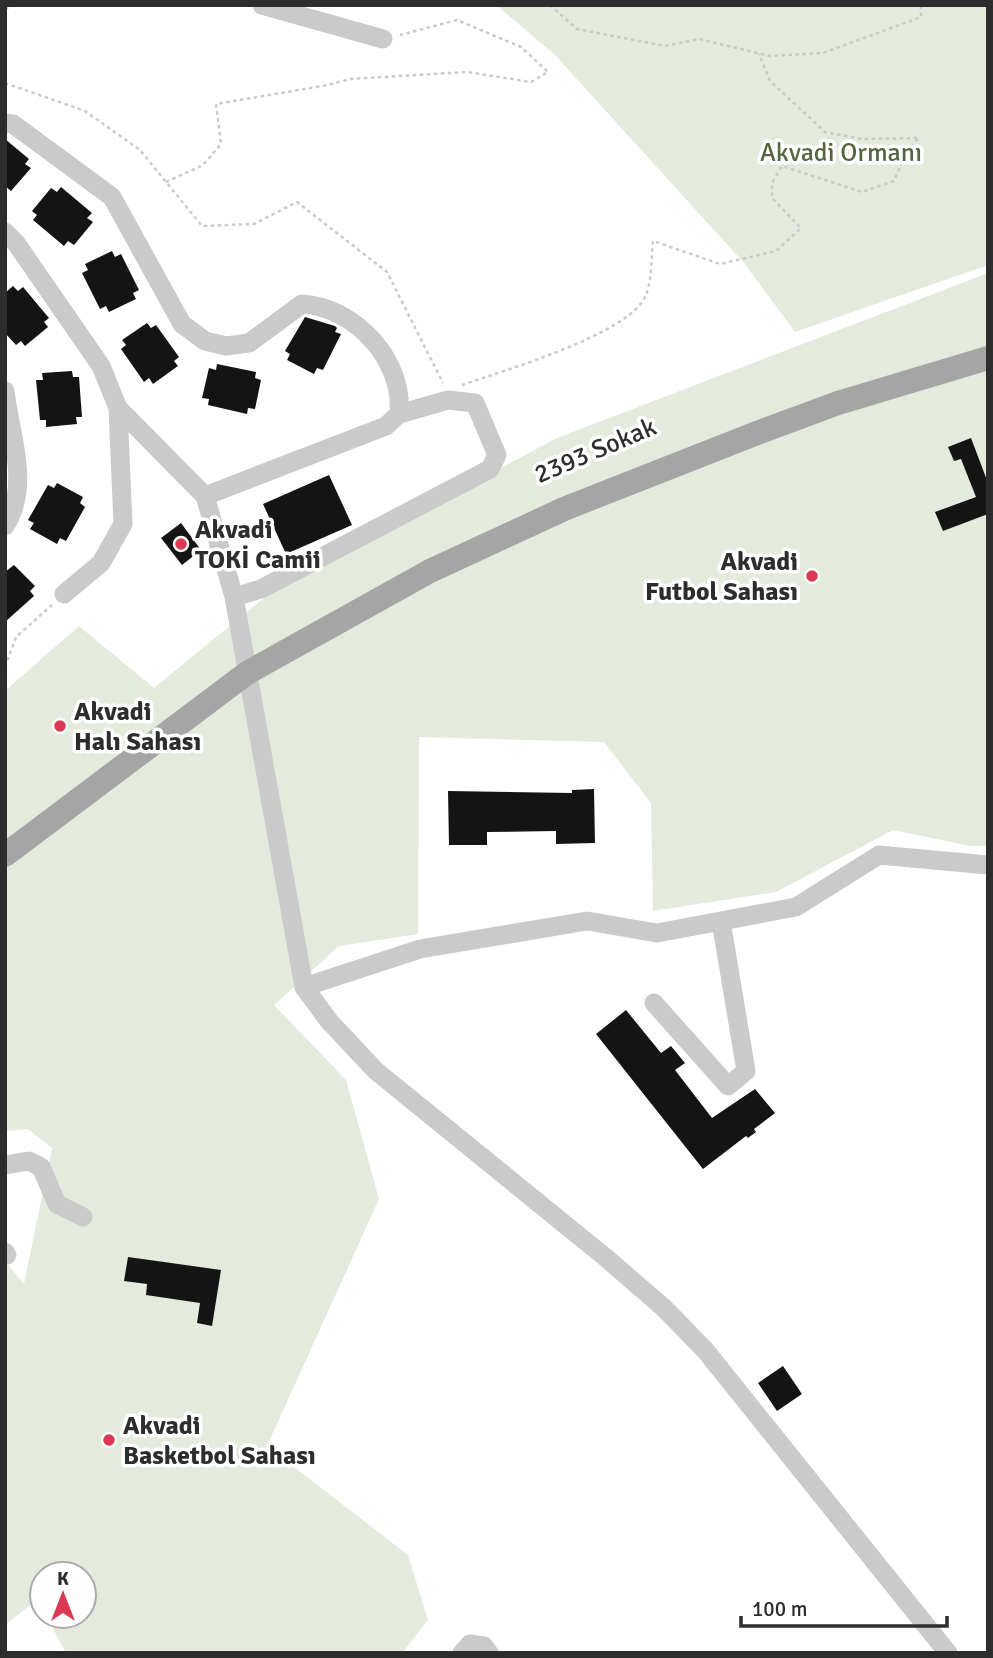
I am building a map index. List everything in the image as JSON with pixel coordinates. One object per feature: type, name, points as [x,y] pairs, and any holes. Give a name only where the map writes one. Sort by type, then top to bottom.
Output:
[{"type":"main road","name":"2393 Sokak","points":[[246,666],[470,539],[592,483],[806,398],[988,343]]},
{"type":"main road","name":"2393 Sokak","points":[[246,666],[430,571],[564,509],[838,402],[988,358]]},
{"type":"main road","points":[[5,838],[246,666]]},
{"type":"main road","points":[[5,855],[246,666]]},
{"type":"street","points":[[262,5],[383,39]]},
{"type":"street","points":[[5,122],[13,124],[113,197],[181,324],[205,341],[226,346],[249,343],[302,304],[321,305],[374,339],[397,381],[399,414]]},
{"type":"street","points":[[5,232],[16,243],[101,366],[118,408],[123,524],[101,563],[64,594]]},
{"type":"street","points":[[5,391],[18,471],[18,495],[5,526]]},
{"type":"street","points":[[205,496],[386,426],[399,414],[448,400],[475,403],[497,455],[490,469],[261,589],[234,597]]},
{"type":"street","points":[[118,408],[205,496],[234,597],[304,987],[330,1021],[376,1071],[605,1257],[664,1308],[705,1350],[948,1653]]},
{"type":"street","points":[[304,987],[419,950],[587,921],[657,933],[796,907],[879,855],[988,865]]},
{"type":"street","points":[[654,1003],[727,1086],[746,1071],[721,921]]},
{"type":"street","points":[[5,1165],[29,1161],[41,1167],[61,1209],[83,1217]]},
{"type":"street","points":[[462,1653],[470,1644],[484,1646],[489,1653]]},
{"type":"path","points":[[5,9],[15,5]]},
{"type":"path","points":[[550,5],[577,29],[665,46],[699,39],[770,56],[823,53],[921,17],[920,5]]},
{"type":"path","points":[[166,182],[203,165],[221,144],[216,104],[328,86],[350,79],[467,72],[531,82],[548,72],[521,47],[457,20],[383,39]]},
{"type":"path","points":[[459,386],[593,338],[635,308],[646,296],[653,241],[720,264],[776,251],[801,228],[772,198],[772,184],[782,166],[862,192],[894,181],[907,150],[919,138],[862,139],[825,132],[770,81],[759,54]]},
{"type":"path","points":[[5,83],[85,111],[140,150],[202,226],[254,224],[297,202],[387,272],[447,390]]},
{"type":"path","points":[[5,667],[16,637],[64,594]]},
{"type":"green space","name":"Akvadi Ormanı","points":[[496,5],[988,5],[988,265],[795,332],[744,263],[554,54]]},
{"type":"green space","points":[[988,273],[988,846],[970,846],[893,830],[776,892],[653,911],[651,803],[604,742],[419,737],[418,934],[339,946],[274,1005],[346,1080],[379,1199],[267,1446],[408,1555],[428,1620],[402,1653],[66,1653],[54,1630],[98,1630],[98,1560],[28,1560],[28,1607],[5,1625],[5,1261],[24,1284],[52,1148],[28,1129],[5,1131],[5,691],[79,626],[154,688],[280,585],[557,438]]},
{"type":"building","points":[[5,139],[29,159],[25,164],[31,168],[11,191],[5,186]]},
{"type":"building","points":[[61,187],[92,213],[87,218],[93,222],[74,245],[68,241],[64,246],[33,220],[37,215],[32,211],[51,188],[57,192]]},
{"type":"building","points":[[112,251],[115,257],[121,254],[139,290],[133,293],[136,299],[109,312],[106,306],[100,309],[82,273],[88,270],[85,264]]},
{"type":"building","points":[[13,286],[18,291],[23,287],[49,318],[44,322],[48,327],[25,346],[21,341],[16,345],[5,333],[5,293]]},
{"type":"building","points":[[305,317],[335,326],[335,332],[341,334],[323,370],[317,368],[314,374],[287,360],[290,354],[285,351]]},
{"type":"building","points":[[147,323],[151,328],[156,325],[179,357],[174,361],[178,366],[153,384],[149,378],[144,382],[121,349],[126,345],[122,340]]},
{"type":"building","points":[[217,364],[256,372],[255,378],[261,380],[255,409],[248,408],[247,414],[208,405],[209,399],[202,398],[209,368],[216,370]]},
{"type":"building","points":[[72,371],[73,377],[79,377],[82,417],[76,417],[77,424],[46,427],[46,420],[40,420],[36,380],[43,380],[42,373]]},
{"type":"building","points":[[971,438],[988,483],[988,514],[943,531],[935,512],[976,497],[961,459],[954,461],[948,447]]},
{"type":"building","points":[[329,475],[352,525],[286,554],[263,504]]},
{"type":"building","points":[[57,483],[83,497],[80,503],[85,507],[66,541],[60,538],[57,544],[30,529],[34,523],[28,520],[48,485],[54,488]]},
{"type":"building","name":"Akvadi TOKİ Camii","points":[[181,523],[201,550],[182,565],[161,538]]},
{"type":"building","points":[[14,565],[35,586],[30,591],[34,596],[5,622],[5,572]]},
{"type":"building","points":[[594,789],[595,843],[556,844],[556,831],[487,832],[487,845],[449,845],[448,791],[572,793],[572,790]]},
{"type":"building","points":[[626,1010],[661,1053],[671,1046],[685,1063],[675,1070],[712,1118],[755,1089],[775,1113],[754,1129],[756,1132],[748,1138],[746,1136],[703,1169],[596,1034]]},
{"type":"building","points":[[128,1257],[221,1270],[212,1326],[197,1323],[200,1303],[146,1295],[147,1284],[124,1281]]},
{"type":"building","points":[[783,1366],[802,1394],[777,1411],[758,1383]]},
{"type":"place","name":"Akvadi TOKİ Camii","points":[[181,544]]},
{"type":"place","name":"Akvadi Futbol Sahası","points":[[812,576]]},
{"type":"place","name":"Akvadi Halı Sahası","points":[[60,726]]},
{"type":"place","name":"Akvadi Basketbol Sahası","points":[[109,1440]]}]
